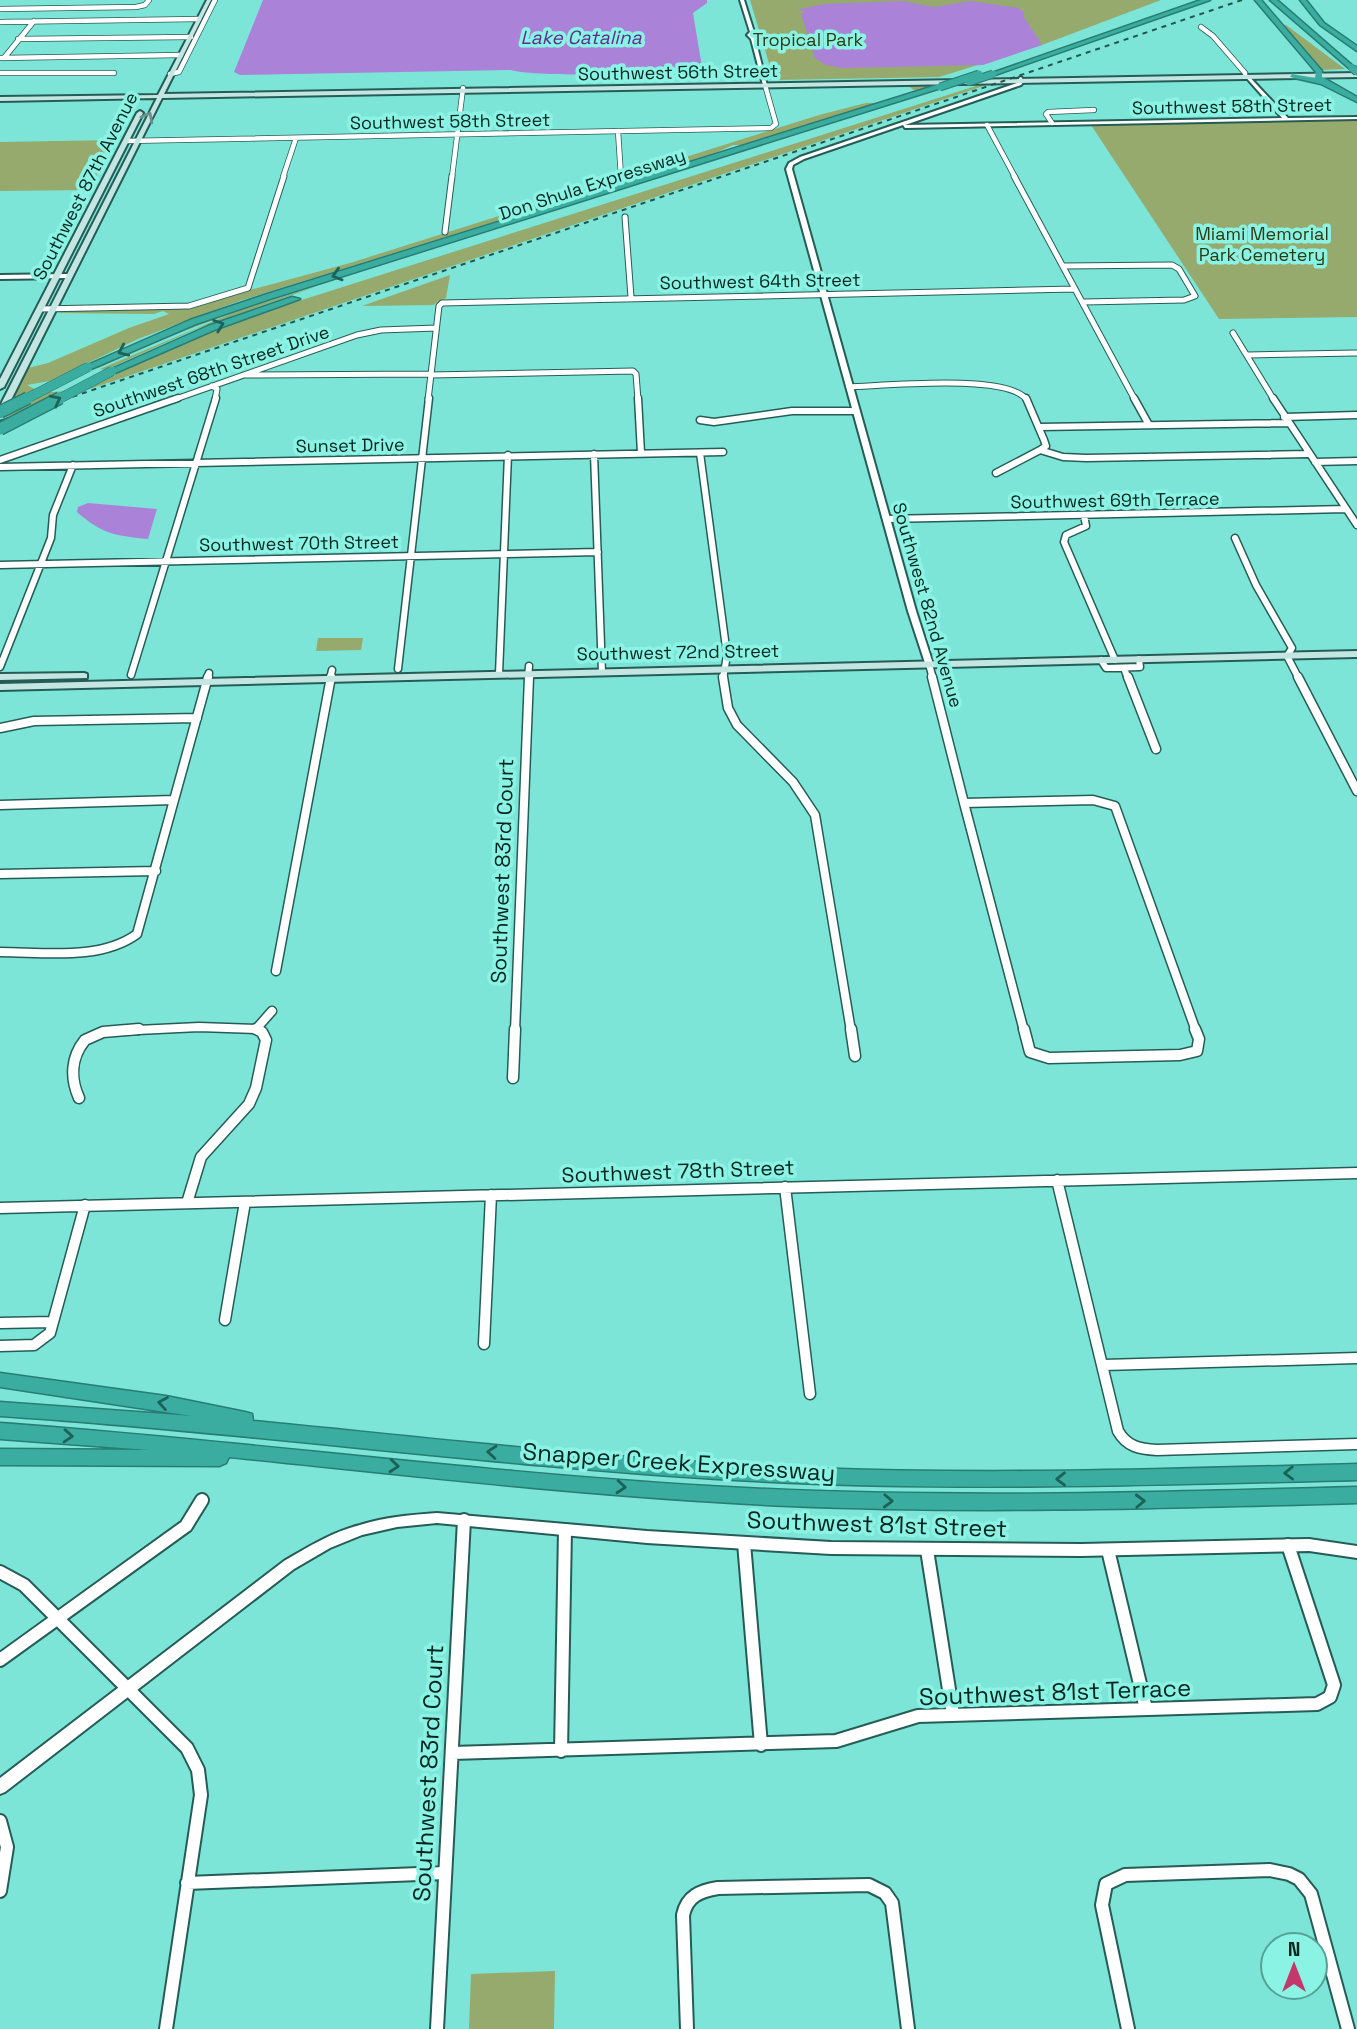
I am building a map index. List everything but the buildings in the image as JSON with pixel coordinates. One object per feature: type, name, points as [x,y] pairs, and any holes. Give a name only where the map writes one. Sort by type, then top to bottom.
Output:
[{"type":"highway","name":"Don Shula Expressway","points":[[0,413],[88,367],[193,322],[940,87],[1191,0]]},
{"type":"highway","name":"Don Shula Expressway","points":[[0,429],[111,371],[211,328],[957,86],[1207,0]]},
{"type":"highway","points":[[1258,0],[1321,76],[1357,100]]},
{"type":"highway","points":[[1273,0],[1354,69]]},
{"type":"highway","points":[[1305,0],[1321,16],[1357,39]]},
{"type":"highway","points":[[1305,0],[1322,24],[1357,49]]},
{"type":"highway","points":[[1137,19],[1174,2]]},
{"type":"highway","points":[[1127,29],[1215,3]]},
{"type":"highway","points":[[1291,3],[1354,69]]},
{"type":"highway","points":[[1270,12],[1354,69]]},
{"type":"highway","points":[[1291,74],[1305,68],[1306,62],[1310,61]]},
{"type":"highway","points":[[1291,74],[1321,76]]},
{"type":"highway","points":[[0,1380],[166,1403],[326,1436]]},
{"type":"highway","name":"Snapper Creek Expressway","points":[[0,1409],[687,1469],[849,1477],[1012,1480],[1357,1472]]},
{"type":"highway","name":"Snapper Creek Expressway","points":[[0,1431],[643,1489],[820,1499],[1016,1503],[1357,1495]]},
{"type":"highway","points":[[0,1457],[326,1459]]},
{"type":"main road","points":[[170,74],[168,63],[200,2],[211,2]]},
{"type":"main road","name":"Southwest 87th Avenue","points":[[0,413],[159,95],[199,19],[211,2]]},
{"type":"main road","points":[[1321,76],[1354,69]]},
{"type":"main road","name":"Southwest 56th Street","points":[[0,98],[1291,74]]},
{"type":"main road","name":"Southwest 87th Avenue","points":[[1,385],[155,85]]},
{"type":"main road","points":[[113,166],[124,166]]},
{"type":"main road","points":[[104,183],[115,183]]},
{"type":"main road","points":[[100,191],[111,191]]},
{"type":"main road","points":[[91,208],[102,208]]},
{"type":"main road","points":[[75,240],[86,240]]},
{"type":"main road","points":[[61,268],[73,267]]},
{"type":"main road","points":[[1,385],[15,383]]},
{"type":"main road","name":"Southwest 72nd Street","points":[[927,660],[1101,660],[1113,656],[1139,659],[1357,647]]},
{"type":"main road","name":"Southwest 72nd Street","points":[[0,687],[331,674],[1289,652],[1357,654]]},
{"type":"main road","points":[[83,684],[94,680],[128,679],[131,675]]},
{"type":"main road","name":"Southwest 72nd Street","points":[[0,677],[208,677]]},
{"type":"street","points":[[2,58],[50,0]]},
{"type":"street","points":[[94,8],[99,0]]},
{"type":"street","points":[[0,9],[142,6],[149,0]]},
{"type":"street","points":[[742,0],[765,83]]},
{"type":"street","name":"Southwest 87th Avenue","points":[[170,74],[179,72],[211,2]]},
{"type":"street","points":[[0,22],[199,19]]},
{"type":"street","points":[[1197,25],[1213,36],[1286,119]]},
{"type":"street","points":[[18,39],[191,37]]},
{"type":"street","points":[[2,58],[84,58],[168,63],[181,55]]},
{"type":"street","points":[[0,73],[76,70],[114,73]]},
{"type":"street","points":[[899,125],[1022,79]]},
{"type":"street","name":"Southwest 58th Street","points":[[126,141],[774,127],[776,124],[765,83]]},
{"type":"street","points":[[445,232],[462,89]]},
{"type":"street","points":[[1158,109],[1274,107]]},
{"type":"street","points":[[1052,123],[1046,114],[1048,111],[1094,110]]},
{"type":"street","name":"Southwest 58th Street","points":[[899,125],[1357,117]]},
{"type":"street","name":"Southwest 82nd Avenue","points":[[899,125],[791,164],[789,170],[927,660],[964,803],[1027,1043],[1030,1052],[1049,1058],[1180,1055],[1198,1049],[1199,1039],[1117,808],[1110,803],[1088,800],[964,803]]},
{"type":"street","points":[[987,125],[1149,425]]},
{"type":"street","points":[[618,131],[621,177]]},
{"type":"street","points":[[40,309],[184,306],[245,290],[250,285],[296,138]]},
{"type":"street","points":[[625,217],[631,297]]},
{"type":"street","points":[[1063,266],[1172,265],[1179,270],[1195,297],[1182,300],[1083,302]]},
{"type":"street","points":[[0,277],[68,276]]},
{"type":"street","name":"Southwest 64th Street","points":[[436,328],[439,306],[444,302],[1075,289]]},
{"type":"street","points":[[397,673],[436,328]]},
{"type":"street","name":"Southwest 68th Street Drive","points":[[2,464],[361,334],[391,329],[436,328]]},
{"type":"street","points":[[1233,333],[1286,420],[1356,524]]},
{"type":"street","points":[[1248,355],[1357,353]]},
{"type":"street","points":[[243,375],[258,377],[633,371],[636,374],[641,453]]},
{"type":"street","points":[[131,675],[216,395],[217,389],[212,386]]},
{"type":"street","points":[[849,387],[1006,386],[1025,395],[1045,446],[996,473]]},
{"type":"street","points":[[700,420],[714,422],[792,411],[856,411]]},
{"type":"street","points":[[1040,428],[1357,415]]},
{"type":"street","points":[[1040,450],[1063,457],[1086,458],[1308,454]]},
{"type":"street","name":"Sunset Drive","points":[[2,464],[73,465],[723,452]]},
{"type":"street","points":[[594,453],[602,668]]},
{"type":"street","points":[[700,453],[725,665],[725,698],[737,727],[794,781],[815,815],[855,1056]]},
{"type":"street","points":[[499,670],[508,455]]},
{"type":"street","points":[[1315,462],[1357,461]]},
{"type":"street","points":[[0,667],[52,534],[53,515],[73,465]]},
{"type":"street","name":"Southwest 69th Terrace","points":[[886,519],[1346,509]]},
{"type":"street","points":[[1084,515],[1087,524],[1066,535],[1064,542],[1113,656]]},
{"type":"street","points":[[1235,538],[1357,791]]},
{"type":"street","name":"Southwest 70th Street","points":[[0,565],[598,552]]},
{"type":"street","points":[[1101,660],[1107,668],[1124,668],[1140,667],[1139,659]]},
{"type":"street","points":[[1124,668],[1156,749]]},
{"type":"street","name":"Southwest 83rd Court","points":[[513,1078],[529,670]]},
{"type":"street","points":[[276,971],[331,674]]},
{"type":"street","points":[[0,952],[94,950],[115,947],[130,941],[141,925],[208,677]]},
{"type":"street","points":[[1,727],[34,721],[197,718]]},
{"type":"street","points":[[0,805],[174,800]]},
{"type":"street","points":[[0,874],[156,871]]},
{"type":"street","points":[[256,1029],[272,1011]]},
{"type":"street","points":[[79,1098],[72,1085],[73,1071],[82,1045],[93,1035],[113,1031],[256,1029],[262,1032],[266,1040],[256,1088],[245,1108],[204,1151],[194,1171],[187,1203]]},
{"type":"street","name":"Southwest 78th Street","points":[[0,1208],[1357,1174]]},
{"type":"street","points":[[1057,1180],[1119,1434],[1130,1445],[1157,1450],[1357,1444]]},
{"type":"street","points":[[785,1187],[810,1394]]},
{"type":"street","points":[[484,1344],[491,1195]]},
{"type":"street","points":[[225,1320],[245,1202]]},
{"type":"street","points":[[0,1346],[23,1348],[35,1345],[47,1337],[54,1322],[85,1205]]},
{"type":"street","points":[[0,1323],[54,1322]]},
{"type":"street","points":[[1104,1365],[1357,1358]]},
{"type":"street","points":[[0,1660],[186,1526],[202,1500]]},
{"type":"street","name":"Southwest 81st Street","points":[[0,1787],[303,1556],[341,1537],[397,1522],[428,1518],[744,1543],[927,1550],[1108,1550],[1288,1545],[1324,1546],[1357,1552]]},
{"type":"street","name":"Southwest 83rd Court","points":[[437,2029],[464,1520]]},
{"type":"street","points":[[561,1751],[565,1530]]},
{"type":"street","points":[[744,1543],[761,1745]]},
{"type":"street","name":"Southwest 81st Terrace","points":[[452,1754],[846,1740],[902,1718],[1311,1704],[1327,1700],[1334,1685],[1288,1545]]},
{"type":"street","points":[[927,1550],[953,1715]]},
{"type":"street","points":[[1108,1550],[1146,1709]]},
{"type":"street","points":[[0,1572],[24,1586],[127,1688],[187,1748],[199,1770],[201,1795],[166,2029]]},
{"type":"street","points":[[0,1821],[5,1830],[8,1850],[0,1891]]},
{"type":"street","points":[[1128,2029],[1101,1898],[1101,1891],[1108,1881],[1125,1875],[1270,1870],[1281,1871],[1300,1879],[1314,1902],[1348,2029]]},
{"type":"street","points":[[187,1883],[445,1873]]},
{"type":"street","points":[[687,2029],[683,1915],[686,1903],[693,1896],[707,1889],[718,1888],[848,1884],[873,1886],[885,1893],[894,1914],[908,2029]]},
{"type":"green space","name":"Tropical Park","points":[[750,0],[1161,0],[1042,45],[939,77],[774,80]]},
{"type":"green space","points":[[1283,25],[1286,25],[1345,69],[1321,70]]},
{"type":"green space","points":[[992,83],[4,418],[28,368],[48,363],[169,314],[163,311],[154,314],[55,313],[187,307],[350,263],[819,115],[866,103],[882,103],[742,145],[733,145],[713,154],[239,301],[138,339],[50,381],[27,385],[49,392],[71,390],[116,375],[115,373],[188,341],[286,305],[976,86],[929,85],[931,88],[917,92],[905,84]]},
{"type":"green space","name":"Miami Memorial Park Cemetery","points":[[1357,119],[1357,317],[1219,319],[1091,125]]},
{"type":"green space","points":[[115,140],[89,190],[0,191],[0,142]]},
{"type":"green space","points":[[450,275],[446,298],[433,305],[362,306]]},
{"type":"green space","points":[[318,286],[196,329],[105,370],[100,369],[240,310]]},
{"type":"green space","points":[[240,310],[172,336],[214,318]]},
{"type":"green space","points":[[146,346],[98,368],[94,368]]},
{"type":"green space","points":[[318,638],[363,638],[361,650],[316,651]]},
{"type":"green space","points":[[555,1971],[554,2029],[469,2029],[471,1974]]},
{"type":"water","name":"Lake Catalina","points":[[263,0],[707,0],[707,3],[693,13],[702,67],[670,72],[609,74],[547,74],[511,70],[240,75],[234,72]]},
{"type":"water","points":[[903,1],[933,7],[971,1],[1018,8],[1024,12],[1024,17],[1042,45],[983,65],[843,68],[826,65],[815,58],[801,14],[805,11],[796,10],[825,4]]},
{"type":"water","points":[[88,503],[157,509],[148,539],[118,535],[94,525],[77,512],[78,507]]},
{"type":"railway","points":[[63,400],[1242,0]]},
{"type":"railway","points":[[0,421],[68,398]]}]
